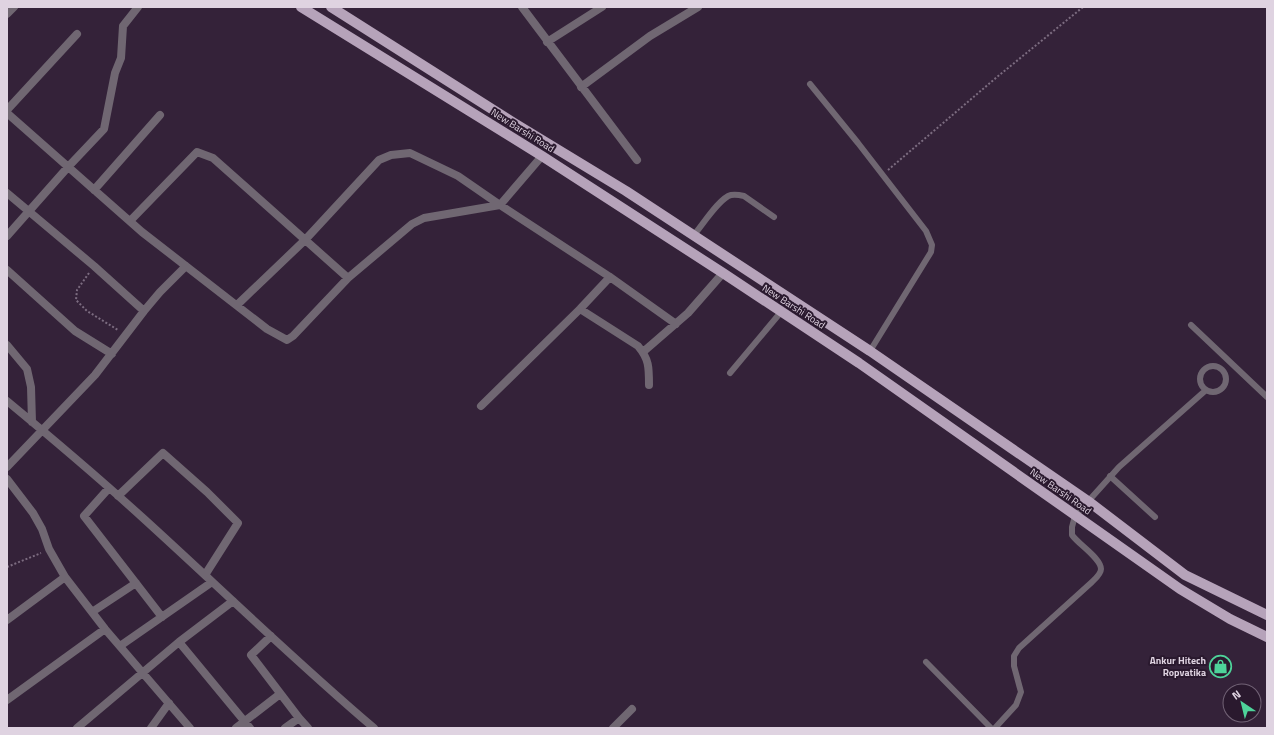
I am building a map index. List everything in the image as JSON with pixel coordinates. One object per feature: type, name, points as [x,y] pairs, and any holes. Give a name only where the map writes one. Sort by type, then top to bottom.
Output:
[{"type":"main road","name":"New Barshi Road","points":[[301,7],[542,156],[723,273],[859,363],[1180,589],[1230,619],[1267,637]]},
{"type":"main road","name":"New Barshi Road","points":[[331,7],[514,123],[626,191],[870,351],[1088,501],[1185,575],[1267,615]]},
{"type":"street","points":[[7,14],[14,7]]},
{"type":"street","points":[[7,236],[104,129],[115,73],[121,58],[124,26],[138,7]]},
{"type":"street","points":[[522,7],[636,160]]},
{"type":"street","points":[[548,42],[602,7]]},
{"type":"street","points":[[581,86],[650,36],[698,7]]},
{"type":"street","points":[[7,110],[77,34]]},
{"type":"street","points":[[7,114],[130,221],[267,328],[287,340],[293,336],[348,278],[412,224],[424,218],[500,205],[542,156]]},
{"type":"street","points":[[94,190],[160,115]]},
{"type":"street","points":[[130,221],[197,152],[213,158],[348,278]]},
{"type":"street","points":[[237,305],[305,240],[379,160],[391,155],[410,153],[458,176],[610,277],[676,324]]},
{"type":"street","points":[[7,193],[94,266],[144,311]]},
{"type":"street","points":[[7,466],[43,431],[95,374],[112,354],[124,335],[160,292],[186,266]]},
{"type":"street","points":[[7,270],[75,331],[112,354]]},
{"type":"street","points":[[643,352],[688,313],[723,273]]},
{"type":"street","points":[[481,406],[580,309],[610,277]]},
{"type":"street","points":[[580,309],[638,346],[649,363],[649,385]]},
{"type":"street","points":[[7,346],[27,369],[30,387],[32,422]]},
{"type":"street","points":[[7,402],[109,488],[374,728]]},
{"type":"street","points":[[118,496],[163,453],[207,492],[238,523],[205,574]]},
{"type":"street","points":[[7,479],[33,513],[42,529],[49,549],[66,577],[105,629],[190,728]]},
{"type":"street","points":[[109,488],[84,516],[162,616]]},
{"type":"street","points":[[7,620],[66,577]]},
{"type":"street","points":[[120,646],[212,582]]},
{"type":"street","points":[[92,612],[136,583]]},
{"type":"street","points":[[77,728],[178,642],[233,601]]},
{"type":"street","points":[[7,700],[105,629]]},
{"type":"street","points":[[271,636],[250,655],[308,728]]},
{"type":"street","points":[[178,642],[248,724]]},
{"type":"street","points":[[236,728],[248,724],[280,694]]},
{"type":"street","points":[[151,728],[169,703]]},
{"type":"street","points":[[613,728],[632,709]]},
{"type":"street","points":[[285,728],[299,718]]},
{"type":"lane","points":[[810,84],[926,231],[932,245],[931,252],[870,351]]},
{"type":"lane","points":[[693,236],[719,204],[730,195],[744,196],[774,218]]},
{"type":"lane","points":[[730,373],[781,312]]},
{"type":"lane","points":[[1191,325],[1267,398]]},
{"type":"lane","points":[[1224,370],[1231,364]]},
{"type":"lane","points":[[1216,366],[1224,370],[1226,379],[1223,387],[1215,392],[1206,390],[1203,387],[1200,378],[1203,370],[1207,367],[1216,366]]},
{"type":"lane","points":[[995,728],[1016,705],[1022,692],[1014,666],[1014,656],[1019,648],[1100,574],[1101,568],[1099,562],[1072,535],[1072,526],[1075,516],[1119,467],[1206,390]]},
{"type":"lane","points":[[1110,476],[1155,517]]},
{"type":"lane","points":[[926,662],[991,728]]},
{"type":"path","points":[[883,175],[997,77],[1083,7]]},
{"type":"path","points":[[94,266],[77,290],[76,300],[87,311],[110,325]]},
{"type":"path","points":[[7,567],[49,549]]},
{"type":"place","name":"Ankur Hitech Ropvatika","points":[[1221,666]]}]
